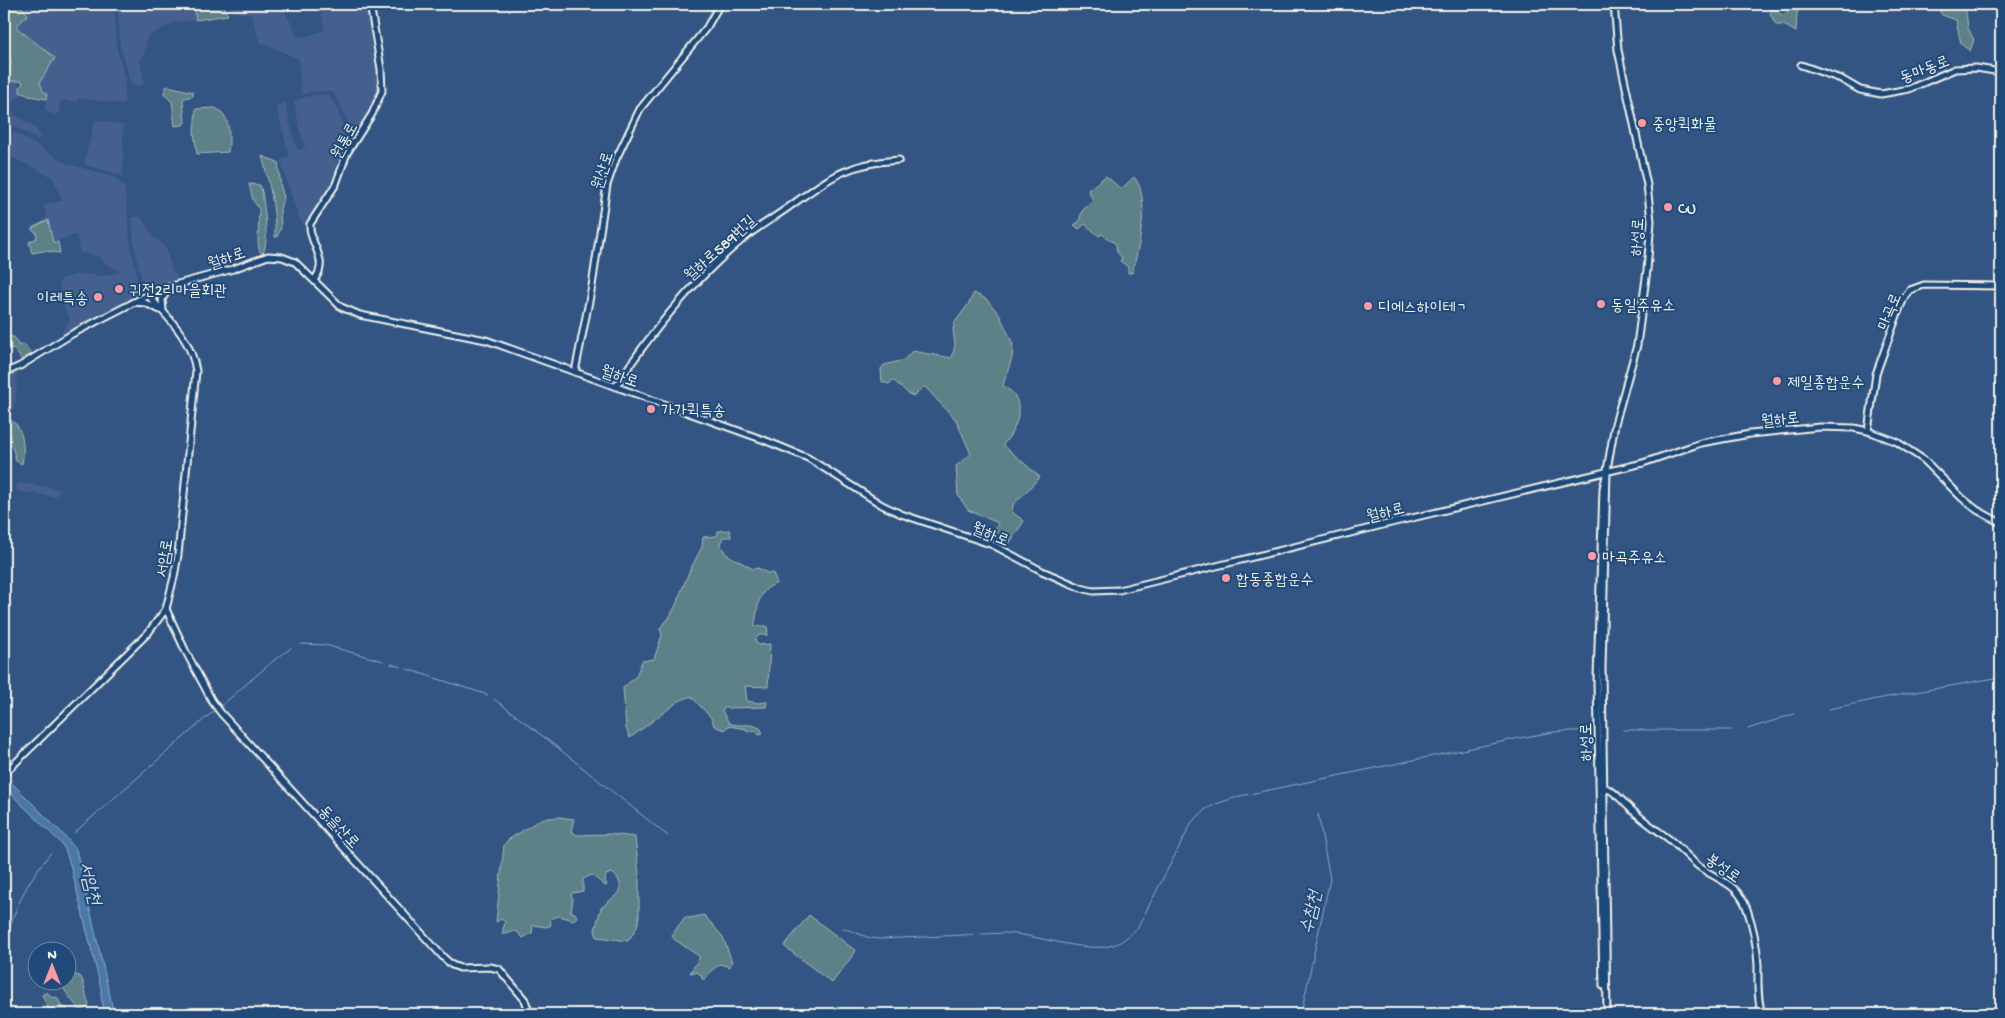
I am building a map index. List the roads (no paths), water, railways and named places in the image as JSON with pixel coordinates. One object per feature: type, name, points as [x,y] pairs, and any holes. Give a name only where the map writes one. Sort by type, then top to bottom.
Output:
[{"type":"street","name":"원통로","points":[[314,280],[320,271],[320,260],[310,231],[310,224],[336,184],[347,153],[372,114],[382,92],[380,63],[370,4]]},
{"type":"street","name":"원산로","points":[[575,372],[591,293],[607,186],[616,160],[640,109],[666,80],[707,27],[720,4]]},
{"type":"street","name":"하성로","points":[[1605,1014],[1600,787],[1607,470],[1615,424],[1637,345],[1651,226],[1647,185],[1620,58],[1614,4]]},
{"type":"street","name":"동마동로","points":[[1801,65],[1841,79],[1860,90],[1881,94],[1909,89],[1955,69],[1976,68],[2001,72]]},
{"type":"street","name":"월하로589번길","points":[[616,386],[666,317],[741,240],[831,177],[863,165],[899,160]]},
{"type":"street","name":"월하로","points":[[4,373],[20,366],[68,336],[148,294],[273,255],[282,256],[295,262],[332,300],[349,311],[360,315],[486,340],[796,452],[888,508],[993,545],[1062,580],[1093,591],[1120,590],[1607,470],[1643,463],[1701,443],[1750,434],[1820,427],[1854,428],[1897,442],[1913,451],[1970,504],[2001,524]]},
{"type":"street","name":"마곡로","points":[[1868,431],[1876,374],[1905,296],[1916,287],[1924,285],[2001,286]]},
{"type":"street","points":[[131,302],[145,303],[163,312],[163,295],[171,286]]},
{"type":"street","name":"서암로","points":[[4,774],[148,633],[166,608],[178,555],[196,371],[194,358],[185,338],[148,294]]},
{"type":"street","name":"동을산로","points":[[166,608],[185,650],[212,701],[221,713],[452,966],[499,969],[525,1000],[530,1014]]},
{"type":"street","name":"봉성로","points":[[1600,787],[1611,790],[1699,866],[1723,879],[1739,893],[1752,923],[1758,960],[1759,999],[1762,1014]]},
{"type":"waterway","points":[[301,644],[325,645],[383,661]]},
{"type":"waterway","points":[[221,706],[291,648]]},
{"type":"waterway","points":[[391,664],[401,667]]},
{"type":"waterway","points":[[407,669],[488,695]]},
{"type":"waterway","points":[[1829,709],[2001,677]]},
{"type":"waterway","points":[[494,699],[668,836]]},
{"type":"waterway","points":[[74,833],[215,710]]},
{"type":"waterway","points":[[1748,729],[1794,714]]},
{"type":"waterway","points":[[843,928],[870,938],[881,939],[1005,933],[1089,947],[1117,944],[1138,927],[1192,822],[1206,809],[1216,804],[1240,796],[1520,738],[1553,732],[1593,730]]},
{"type":"waterway","points":[[1623,730],[1731,730]]},
{"type":"waterway","name":"수참천","points":[[1301,1014],[1330,879],[1318,814]]},
{"type":"waterway","points":[[4,948],[16,910],[34,875],[51,853]]},
{"type":"waterway","points":[[97,1009],[104,1009]]},
{"type":"waterway","points":[[86,1014],[93,1011]]},
{"type":"place","name":"중앙퀵화물","points":[[1642,123]]},
{"type":"place","name":"CU","points":[[1668,207]]},
{"type":"place","name":"귀전2리마을회관","points":[[119,289]]},
{"type":"place","name":"이레특송","points":[[98,297]]},
{"type":"place","name":"동일주유소","points":[[1601,304]]},
{"type":"place","name":"디에스하이테ㄱ","points":[[1368,306]]},
{"type":"place","name":"제일종합운수","points":[[1777,381]]},
{"type":"place","name":"가가퀵특송","points":[[651,409]]},
{"type":"place","name":"마곡주유소","points":[[1592,556]]},
{"type":"place","name":"합동종합운수","points":[[1226,578]]},
{"type":"water label","name":"서암천","points":[[91,883]]}]
